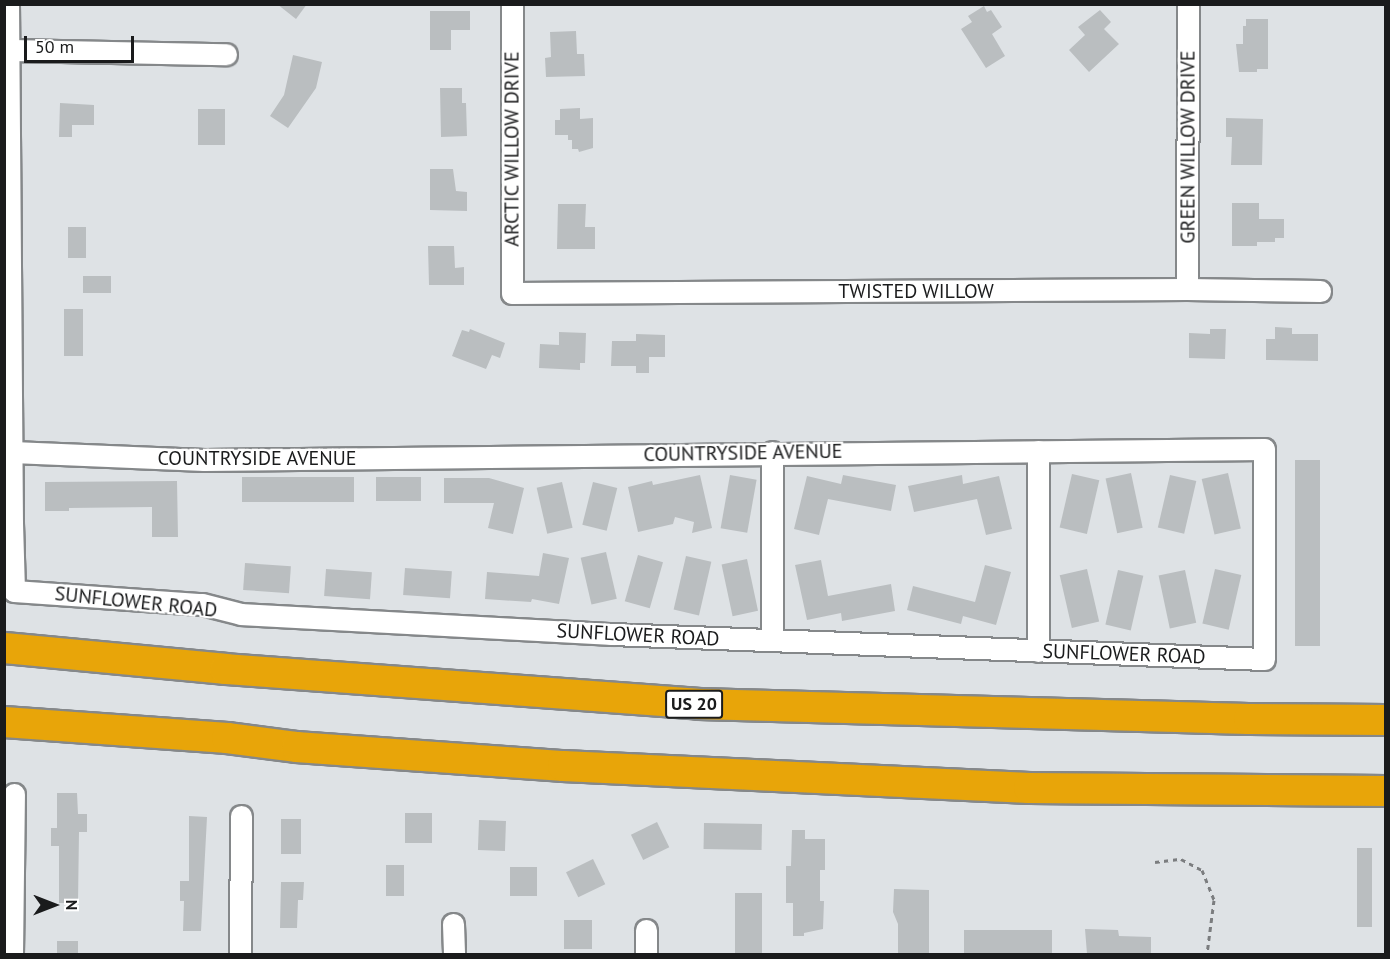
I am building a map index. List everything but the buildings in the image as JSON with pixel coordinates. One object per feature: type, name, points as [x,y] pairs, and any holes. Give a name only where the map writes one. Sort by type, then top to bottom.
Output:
[{"type":"highway","name":"US 20","points":[[4,648],[234,669],[699,704],[1249,719],[1386,720]]},
{"type":"highway","points":[[4,722],[227,738],[297,747],[563,766],[1029,788],[1386,791]]},
{"type":"street","points":[[8,4],[12,452]]},
{"type":"street","name":"ARCTIC WILLOW DRIVE","points":[[512,4],[512,293]]},
{"type":"street","name":"GREEN WILLOW DRIVE","points":[[1187,289],[1188,4]]},
{"type":"street","points":[[8,50],[225,54]]},
{"type":"street","name":"TWISTED WILLOW","points":[[512,293],[1187,289],[1320,291]]},
{"type":"street","name":"COUNTRYSIDE AVENUE","points":[[12,452],[204,460],[772,452],[1264,449],[1263,659]]},
{"type":"street","points":[[1038,451],[1038,651]]},
{"type":"street","name":"SUNFLOWER ROAD","points":[[12,452],[14,591],[202,604],[241,614],[772,640],[1263,659]]},
{"type":"street","points":[[772,452],[772,640]]},
{"type":"street","points":[[12,954],[14,794]]},
{"type":"street","points":[[240,954],[241,816]]},
{"type":"street","points":[[453,924],[454,954]]},
{"type":"street","points":[[646,930],[646,954]]},
{"type":"path","points":[[1155,862],[1181,859],[1202,870],[1214,900],[1207,954]]}]
